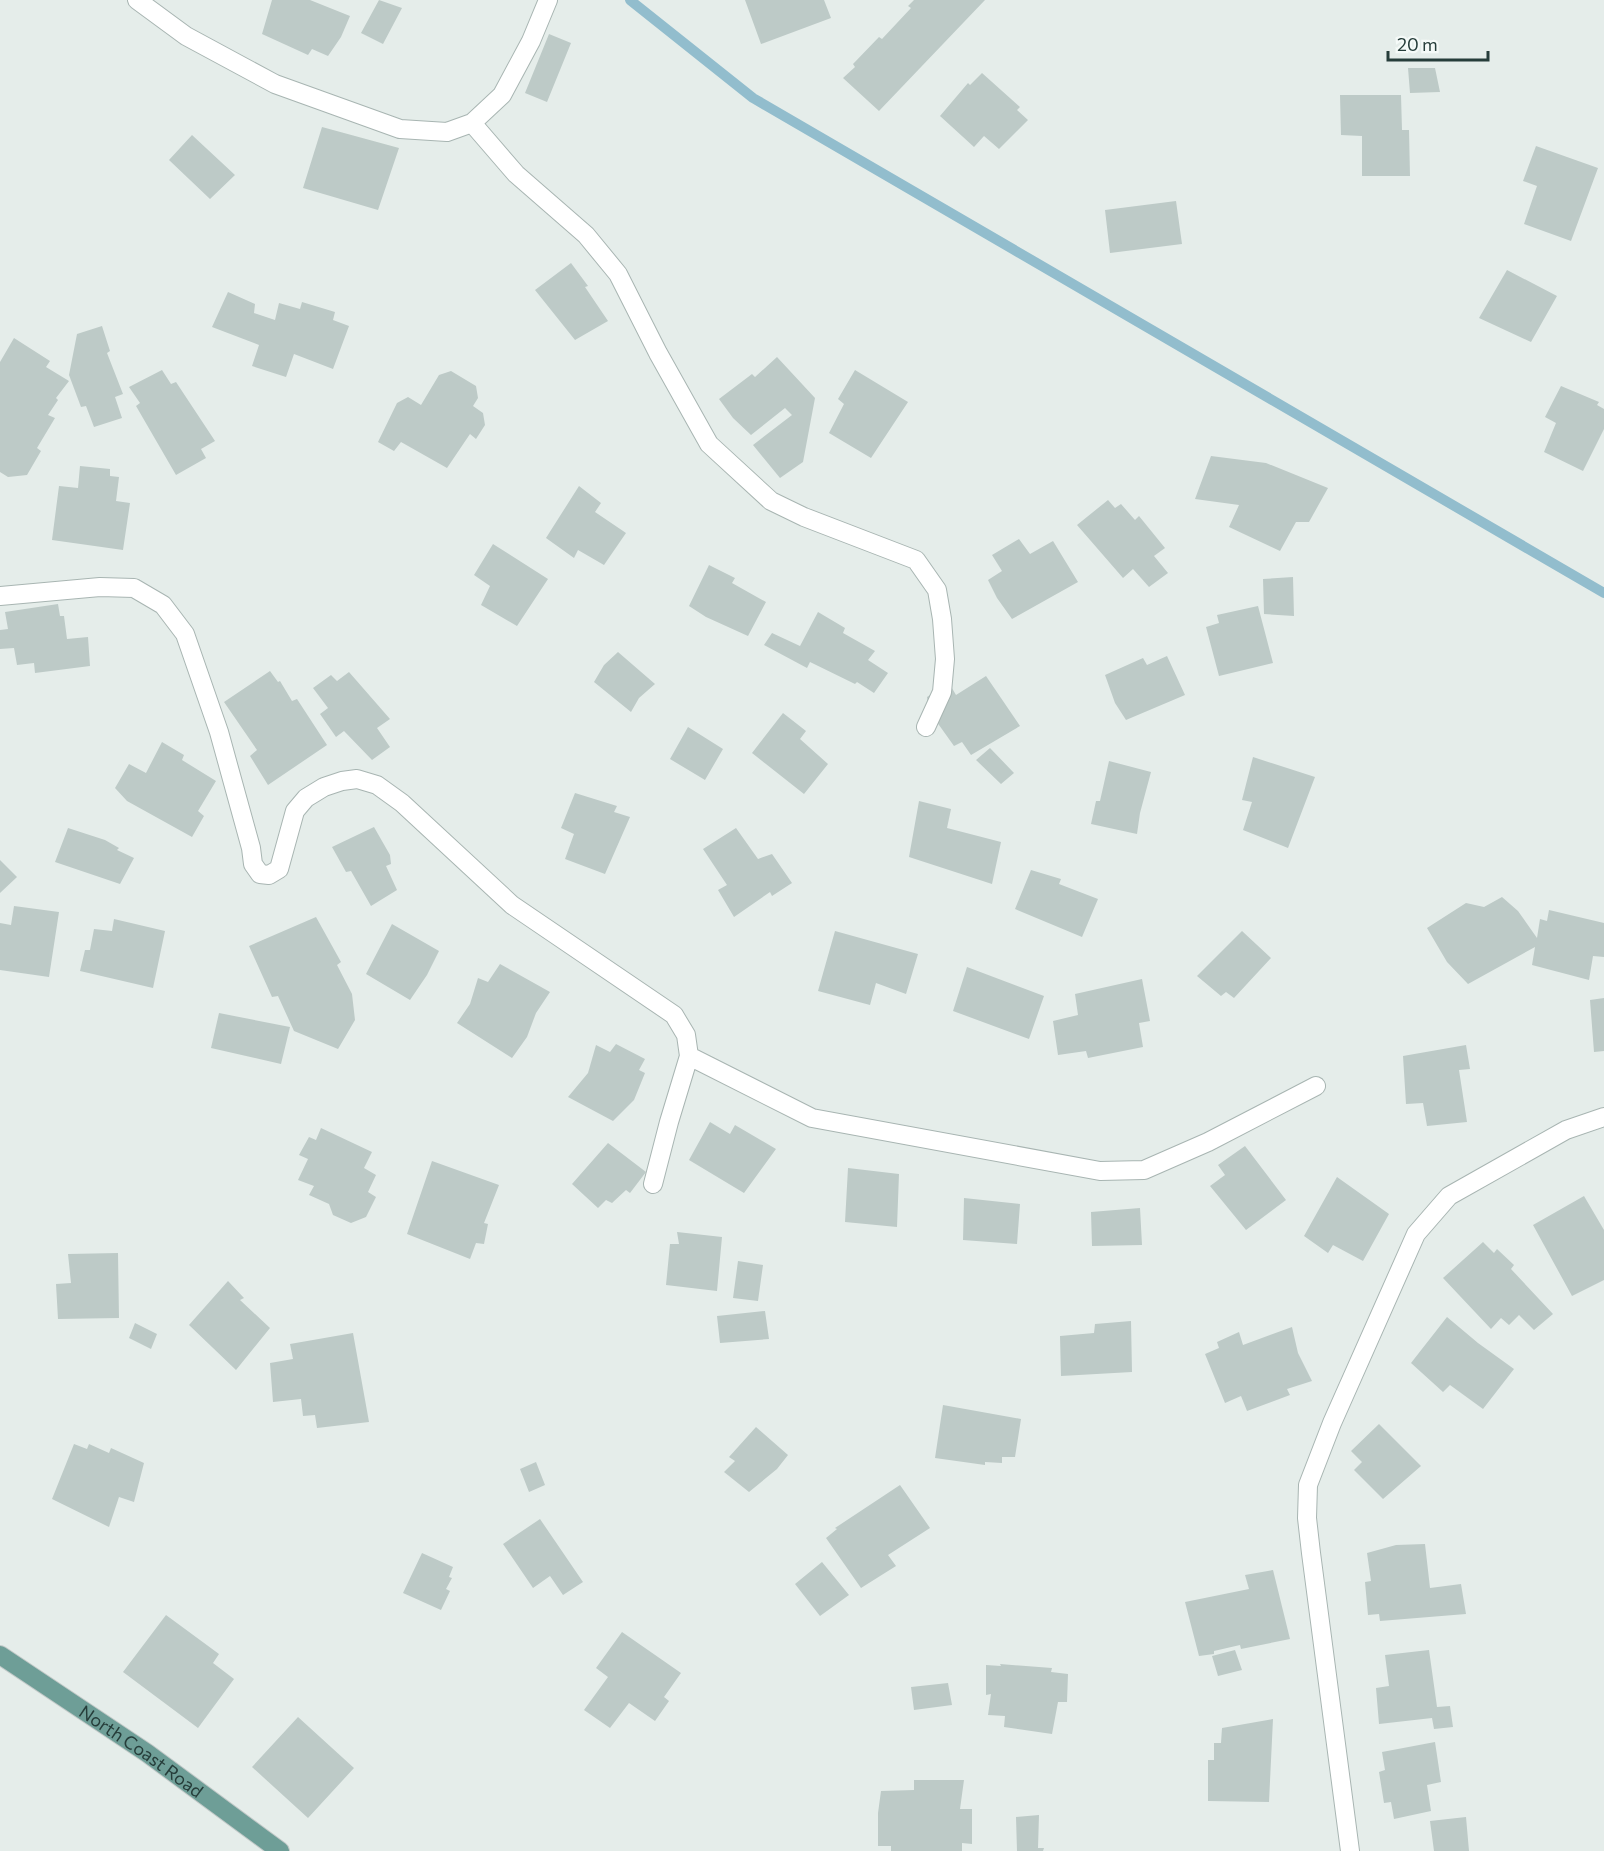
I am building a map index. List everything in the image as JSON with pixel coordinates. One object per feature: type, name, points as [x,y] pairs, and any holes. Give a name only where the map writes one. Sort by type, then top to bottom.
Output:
[{"type":"main road","name":"North Coast Road","points":[[0,1655],[147,1753],[280,1851]]},
{"type":"street","points":[[136,0],[186,36],[275,84],[400,129],[447,132],[472,123],[502,95],[531,41],[548,0]]},
{"type":"street","points":[[472,123],[516,174],[586,235],[618,274],[658,353],[709,444],[771,501],[804,517],[916,560],[937,590],[945,659],[942,692],[926,727]]},
{"type":"street","points":[[0,596],[100,587],[134,588],[163,605],[185,634],[219,732],[253,864],[260,874],[269,875],[279,869],[295,811],[306,798],[324,787],[342,781],[357,779],[377,785],[402,803],[512,905],[674,1015],[686,1035],[689,1056],[653,1184]]},
{"type":"street","points":[[689,1056],[812,1118],[1100,1170],[1144,1170],[1208,1142],[1316,1086]]},
{"type":"street","points":[[1350,1851],[1311,1553],[1307,1518],[1308,1485],[1332,1423],[1416,1234],[1449,1196],[1566,1130],[1604,1117]]},
{"type":"building","points":[[272,0],[310,0],[350,16],[341,37],[328,56],[312,49],[308,55],[262,34]]},
{"type":"building","points":[[379,0],[402,8],[383,44],[361,33]]},
{"type":"building","points":[[745,0],[824,0],[831,18],[761,44]]},
{"type":"building","points":[[914,0],[985,0],[879,111],[843,78],[879,37],[882,39],[911,8],[908,6]]},
{"type":"building","points":[[549,34],[571,43],[547,102],[525,93]]},
{"type":"building","points":[[1408,68],[1435,68],[1440,92],[1410,93]]},
{"type":"building","points":[[982,73],[1020,107],[1017,110],[1028,120],[999,149],[984,136],[974,147],[940,116],[968,83],[970,85]]},
{"type":"building","points":[[1340,95],[1401,95],[1402,130],[1409,130],[1410,176],[1362,176],[1362,136],[1341,135]]},
{"type":"building","points":[[322,127],[399,148],[378,210],[303,188]]},
{"type":"building","points":[[192,135],[235,175],[210,199],[169,160]]},
{"type":"building","points":[[1536,146],[1598,168],[1571,241],[1524,224],[1537,186],[1523,181]]},
{"type":"building","points":[[1176,201],[1182,244],[1110,253],[1105,210]]},
{"type":"building","points":[[571,263],[588,286],[585,287],[608,321],[575,340],[535,290]]},
{"type":"building","points":[[1507,270],[1557,296],[1531,342],[1479,318]]},
{"type":"building","points":[[228,292],[255,304],[254,313],[275,320],[279,303],[300,309],[302,302],[335,312],[333,320],[349,326],[333,369],[294,354],[286,377],[252,366],[259,345],[212,327]]},
{"type":"building","points":[[102,326],[110,351],[107,353],[123,394],[115,397],[122,418],[94,427],[86,406],[81,407],[69,375],[77,334]]},
{"type":"building","points":[[14,338],[50,361],[46,367],[69,381],[56,398],[58,400],[48,415],[55,418],[37,448],[41,451],[27,475],[8,477],[0,472],[0,362]]},
{"type":"building","points":[[777,357],[815,398],[803,462],[780,478],[753,445],[792,415],[785,408],[751,435],[733,418],[719,399],[752,374],[755,377]]},
{"type":"building","points":[[162,370],[171,384],[176,382],[215,441],[201,449],[206,458],[176,475],[136,406],[140,403],[129,387]]},
{"type":"building","points":[[855,370],[908,402],[871,458],[829,433],[844,404],[838,399]]},
{"type":"building","points":[[451,371],[476,386],[478,398],[473,406],[483,413],[485,425],[476,439],[470,434],[447,468],[401,442],[394,451],[378,442],[397,403],[408,397],[421,405],[439,375]]},
{"type":"building","points":[[1561,386],[1599,402],[1597,405],[1604,409],[1604,429],[1583,471],[1544,452],[1556,423],[1545,417]]},
{"type":"building","points":[[1211,456],[1266,463],[1328,488],[1309,522],[1296,522],[1280,551],[1229,527],[1239,505],[1195,499]]},
{"type":"building","points":[[80,466],[110,469],[110,476],[119,477],[116,501],[130,503],[123,550],[52,540],[59,486],[78,488]]},
{"type":"building","points":[[579,486],[601,503],[595,512],[626,533],[604,565],[578,550],[574,558],[546,538]]},
{"type":"building","points":[[1108,500],[1115,508],[1121,504],[1135,520],[1139,516],[1165,548],[1154,556],[1168,573],[1149,587],[1133,569],[1123,578],[1077,525]]},
{"type":"building","points":[[1019,539],[1030,554],[1053,541],[1078,582],[1012,619],[988,580],[1002,571],[992,555]]},
{"type":"building","points":[[493,544],[548,579],[517,626],[481,605],[490,586],[474,575]]},
{"type":"building","points":[[709,565],[735,578],[732,583],[766,602],[748,636],[706,617],[689,606]]},
{"type":"building","points":[[1293,577],[1294,616],[1264,614],[1263,579]]},
{"type":"building","points":[[58,604],[60,616],[64,616],[67,639],[88,637],[90,666],[35,673],[34,663],[17,665],[14,648],[0,649],[0,630],[8,629],[5,612]]},
{"type":"building","points":[[1258,606],[1273,663],[1219,676],[1206,627],[1219,623],[1217,615]]},
{"type":"building","points":[[818,612],[845,628],[843,633],[875,651],[868,660],[888,673],[874,693],[857,682],[855,684],[810,662],[807,668],[764,645],[772,633],[800,646]]},
{"type":"building","points":[[618,652],[655,684],[639,698],[631,712],[594,682],[604,665]]},
{"type":"building","points":[[1167,656],[1185,695],[1126,720],[1115,703],[1105,675],[1143,658],[1147,665]]},
{"type":"building","points":[[270,671],[278,682],[280,681],[292,701],[297,699],[327,745],[268,785],[250,756],[257,750],[224,702]]},
{"type":"building","points":[[349,672],[390,719],[377,728],[390,747],[372,760],[344,731],[336,737],[320,714],[328,708],[313,688],[331,675],[337,681]]},
{"type":"building","points":[[986,676],[1020,726],[971,755],[962,742],[954,746],[929,711],[927,697],[949,683],[956,695]]},
{"type":"building","points":[[783,713],[806,731],[800,739],[828,764],[804,794],[752,753]]},
{"type":"building","points":[[688,727],[723,749],[705,780],[670,759]]},
{"type":"building","points":[[162,742],[184,755],[182,760],[216,781],[198,811],[204,816],[192,837],[127,801],[115,788],[129,764],[146,773]]},
{"type":"building","points":[[990,748],[1014,773],[1001,784],[976,760]]},
{"type":"building","points":[[1253,757],[1315,777],[1288,848],[1243,830],[1252,802],[1242,800]]},
{"type":"building","points":[[1109,761],[1151,772],[1137,834],[1091,824],[1096,801],[1100,801]]},
{"type":"building","points":[[575,793],[617,806],[614,812],[630,817],[605,874],[565,859],[574,834],[561,828]]},
{"type":"building","points":[[919,801],[951,809],[947,828],[1001,842],[992,884],[909,857]]},
{"type":"building","points":[[374,827],[390,855],[391,864],[386,866],[397,890],[371,906],[351,871],[346,872],[332,847]]},
{"type":"building","points":[[68,828],[105,840],[119,848],[117,850],[134,858],[120,884],[55,862]]},
{"type":"building","points":[[736,828],[758,859],[772,854],[792,883],[772,896],[770,892],[734,917],[718,890],[727,885],[703,849]]},
{"type":"building","points":[[0,860],[17,877],[0,893]]},
{"type":"building","points":[[1031,870],[1061,879],[1059,884],[1098,899],[1082,937],[1015,909]]},
{"type":"building","points":[[1502,897],[1518,911],[1537,938],[1540,919],[1547,921],[1549,910],[1604,923],[1604,957],[1593,956],[1589,980],[1532,965],[1535,947],[1468,984],[1447,962],[1427,928],[1466,903],[1484,907]]},
{"type":"building","points":[[14,906],[59,912],[49,977],[0,970],[0,923],[11,925]]},
{"type":"building","points":[[316,917],[341,962],[337,965],[352,994],[355,1020],[338,1049],[294,1031],[278,996],[272,997],[249,946]]},
{"type":"building","points":[[114,919],[165,931],[153,988],[80,971],[85,950],[90,950],[94,929],[112,931]]},
{"type":"building","points":[[392,924],[439,951],[427,975],[410,1000],[366,974]]},
{"type":"building","points":[[835,931],[918,954],[906,994],[876,983],[870,1005],[818,991]]},
{"type":"building","points":[[1242,931],[1271,958],[1234,998],[1226,992],[1221,996],[1197,976]]},
{"type":"building","points":[[500,964],[550,992],[536,1013],[527,1037],[512,1058],[457,1023],[470,1004],[478,978],[488,982]]},
{"type":"building","points":[[967,967],[1044,996],[1029,1039],[953,1011]]},
{"type":"building","points":[[1142,979],[1150,1021],[1139,1023],[1143,1047],[1088,1058],[1086,1051],[1058,1055],[1053,1021],[1078,1015],[1075,994]]},
{"type":"building","points":[[1604,998],[1604,1051],[1594,1052],[1590,1000]]},
{"type":"building","points":[[219,1013],[290,1027],[281,1064],[211,1048]]},
{"type":"building","points":[[616,1044],[645,1059],[639,1070],[645,1073],[634,1100],[613,1121],[568,1097],[588,1073],[596,1045],[610,1052]]},
{"type":"building","points":[[1466,1045],[1470,1069],[1459,1070],[1467,1122],[1427,1126],[1423,1103],[1406,1104],[1403,1056]]},
{"type":"building","points":[[710,1122],[730,1134],[735,1125],[776,1149],[744,1193],[689,1160]]},
{"type":"building","points":[[321,1128],[372,1152],[364,1168],[376,1175],[368,1192],[376,1197],[366,1217],[351,1223],[333,1215],[329,1204],[309,1195],[314,1186],[298,1180],[308,1159],[299,1155],[309,1137],[316,1140]]},
{"type":"building","points":[[608,1143],[646,1172],[630,1193],[626,1190],[612,1203],[606,1200],[598,1208],[572,1184]]},
{"type":"building","points":[[1245,1146],[1286,1200],[1246,1230],[1210,1186],[1225,1175],[1218,1165]]},
{"type":"building","points":[[432,1161],[499,1185],[484,1223],[488,1224],[484,1244],[476,1243],[470,1259],[407,1234]]},
{"type":"building","points":[[848,1168],[899,1174],[897,1227],[845,1222]]},
{"type":"building","points":[[1337,1177],[1389,1214],[1363,1261],[1333,1245],[1328,1253],[1304,1236]]},
{"type":"building","points":[[1584,1196],[1604,1230],[1604,1280],[1572,1296],[1533,1225]]},
{"type":"building","points":[[964,1198],[1020,1204],[1017,1244],[963,1240]]},
{"type":"building","points":[[1140,1208],[1142,1245],[1092,1246],[1091,1212]]},
{"type":"building","points":[[677,1232],[722,1237],[717,1291],[666,1285],[670,1244],[679,1244]]},
{"type":"building","points":[[1483,1242],[1494,1253],[1497,1249],[1514,1265],[1511,1269],[1553,1314],[1534,1330],[1519,1315],[1509,1325],[1501,1318],[1491,1329],[1443,1278]]},
{"type":"building","points":[[118,1253],[119,1318],[58,1319],[56,1284],[71,1283],[68,1254]]},
{"type":"building","points":[[738,1261],[763,1265],[758,1301],[733,1298]]},
{"type":"building","points":[[228,1281],[244,1298],[240,1300],[270,1328],[236,1370],[189,1325]]},
{"type":"building","points":[[765,1311],[769,1339],[720,1343],[717,1316]]},
{"type":"building","points":[[1447,1317],[1514,1369],[1483,1409],[1450,1385],[1443,1392],[1411,1363]]},
{"type":"building","points":[[1131,1321],[1132,1372],[1061,1376],[1060,1336],[1094,1333],[1095,1324]]},
{"type":"building","points":[[135,1323],[157,1334],[151,1349],[129,1338]]},
{"type":"building","points":[[1292,1327],[1298,1353],[1312,1381],[1287,1389],[1290,1395],[1247,1411],[1241,1396],[1225,1403],[1205,1354],[1219,1348],[1217,1342],[1239,1332],[1243,1345]]},
{"type":"building","points":[[353,1333],[369,1422],[317,1428],[315,1415],[303,1416],[301,1399],[273,1402],[270,1363],[293,1359],[290,1344]]},
{"type":"building","points":[[943,1405],[1021,1419],[1015,1457],[1002,1457],[1002,1463],[985,1462],[985,1465],[935,1458]]},
{"type":"building","points":[[1379,1424],[1421,1466],[1383,1499],[1354,1470],[1362,1462],[1351,1451]]},
{"type":"building","points":[[756,1427],[788,1455],[777,1469],[749,1492],[724,1472],[735,1461],[729,1457]]},
{"type":"building","points":[[74,1444],[87,1449],[89,1444],[109,1453],[111,1448],[144,1463],[134,1502],[119,1497],[109,1527],[52,1499]]},
{"type":"building","points":[[536,1462],[545,1485],[529,1492],[520,1469]]},
{"type":"building","points":[[900,1485],[930,1528],[888,1555],[896,1566],[861,1588],[826,1538],[837,1529],[835,1528]]},
{"type":"building","points":[[540,1519],[583,1582],[563,1595],[550,1576],[533,1588],[503,1544]]},
{"type":"building","points":[[1425,1544],[1430,1588],[1461,1584],[1466,1614],[1380,1621],[1379,1614],[1368,1615],[1365,1582],[1371,1581],[1367,1553],[1396,1545]]},
{"type":"building","points":[[422,1553],[453,1567],[449,1577],[452,1578],[446,1589],[450,1591],[441,1610],[403,1593]]},
{"type":"building","points":[[822,1562],[849,1595],[820,1616],[795,1584]]},
{"type":"building","points":[[1273,1570],[1290,1639],[1241,1649],[1240,1645],[1214,1651],[1214,1654],[1199,1656],[1185,1602],[1249,1589],[1245,1575]]},
{"type":"building","points":[[166,1615],[219,1654],[213,1663],[234,1679],[198,1728],[123,1672]]},
{"type":"building","points":[[622,1632],[681,1673],[664,1697],[669,1701],[655,1721],[629,1703],[610,1728],[584,1710],[608,1677],[596,1668]]},
{"type":"building","points":[[1235,1650],[1242,1670],[1218,1676],[1212,1656]]},
{"type":"building","points":[[1429,1650],[1437,1707],[1450,1706],[1453,1727],[1434,1729],[1432,1718],[1379,1724],[1376,1688],[1389,1686],[1385,1655]]},
{"type":"building","points":[[1000,1664],[1052,1668],[1051,1672],[1068,1674],[1067,1702],[1058,1702],[1052,1734],[1004,1727],[1005,1716],[988,1715],[991,1694],[986,1695],[986,1665],[1001,1666]]},
{"type":"building","points":[[948,1683],[952,1705],[914,1710],[911,1687]]},
{"type":"building","points":[[298,1717],[354,1768],[308,1818],[252,1767]]},
{"type":"building","points":[[1273,1719],[1269,1802],[1208,1801],[1208,1760],[1214,1760],[1214,1743],[1221,1743],[1222,1728]]},
{"type":"building","points":[[1435,1742],[1441,1782],[1427,1785],[1431,1811],[1394,1819],[1391,1802],[1384,1803],[1379,1772],[1385,1770],[1382,1752]]},
{"type":"building","points":[[914,1780],[964,1780],[960,1809],[972,1809],[972,1844],[962,1843],[962,1851],[891,1851],[891,1846],[878,1846],[881,1791],[914,1790]]},
{"type":"building","points":[[1039,1815],[1038,1848],[1044,1848],[1043,1851],[1017,1851],[1016,1817]]},
{"type":"building","points":[[1466,1817],[1469,1851],[1434,1851],[1430,1821]]},
{"type":"waterway","points":[[630,0],[753,98],[1604,593]]}]
